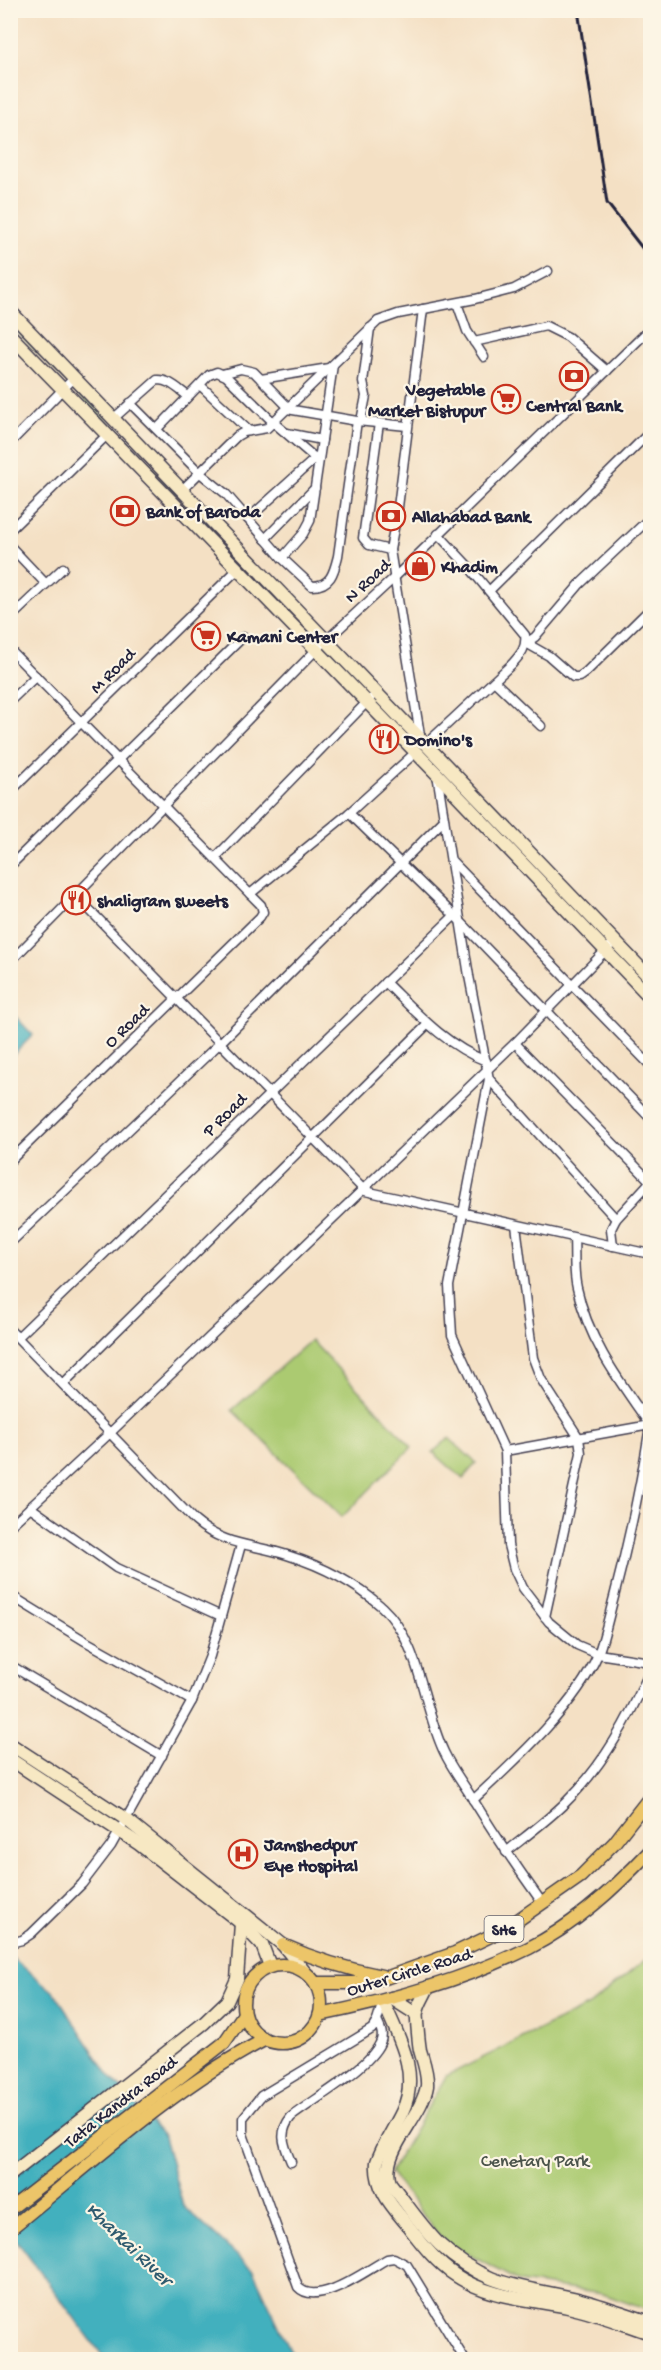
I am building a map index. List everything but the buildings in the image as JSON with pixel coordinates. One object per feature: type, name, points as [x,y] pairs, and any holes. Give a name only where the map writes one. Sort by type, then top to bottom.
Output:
[{"type":"main road","name":"SH6","points":[[316,1983],[354,1983],[385,1978],[455,1953],[505,1929],[543,1904],[589,1868],[614,1843],[651,1797]]},
{"type":"main road","name":"Outer Circle Road","points":[[321,2015],[387,2000],[428,1987],[531,1947],[591,1907],[623,1880],[651,1851]]},
{"type":"main road","points":[[283,1945],[340,1968],[385,1978],[387,2000]]},
{"type":"main road","points":[[270,1966],[293,1966],[304,1971],[316,1983],[322,1999],[321,2015],[312,2031],[298,2041],[281,2044],[264,2040],[251,2029],[244,2014],[243,1998],[249,1983],[259,1972],[270,1966]]},
{"type":"main road","name":"Tata Kandra Road","points":[[10,2209],[167,2094],[224,2043],[244,2014]]},
{"type":"main road","points":[[10,2229],[167,2094],[264,2040]]},
{"type":"street","points":[[182,490],[237,436],[267,428],[370,328],[388,317],[514,289],[548,271]]},
{"type":"street","points":[[457,303],[460,316],[484,357]]},
{"type":"street","points":[[423,309],[398,507],[390,550],[423,739]]},
{"type":"street","points":[[10,310],[423,739],[611,945],[651,997]]},
{"type":"street","points":[[474,342],[546,326],[568,337],[607,371]]},
{"type":"street","points":[[130,403],[200,473],[226,494],[282,558],[312,585],[321,586],[333,574],[338,556],[359,421],[366,396],[363,382],[370,328]]},
{"type":"street","name":"N Road","points":[[10,962],[77,897],[326,640],[395,577],[651,330]]},
{"type":"street","points":[[10,336],[436,773],[611,945],[651,978]]},
{"type":"street","points":[[261,379],[332,366]]},
{"type":"street","points":[[282,558],[303,534],[310,521],[332,366]]},
{"type":"street","points":[[157,429],[213,373],[248,370],[261,379],[288,408],[359,421],[407,426]]},
{"type":"street","points":[[222,374],[273,422],[318,455]]},
{"type":"street","points":[[10,443],[75,377]]},
{"type":"street","points":[[114,418],[157,380],[169,382],[188,396]]},
{"type":"street","points":[[200,385],[249,431]]},
{"type":"street","points":[[379,423],[363,538],[369,545],[390,550]]},
{"type":"street","points":[[489,591],[651,432]]},
{"type":"street","points":[[287,433],[322,440]]},
{"type":"street","points":[[10,530],[107,435]]},
{"type":"street","points":[[248,519],[318,455]]},
{"type":"street","points":[[265,539],[316,487]]},
{"type":"street","points":[[526,643],[535,637],[579,584],[651,518]]},
{"type":"street","points":[[423,739],[494,681],[522,652],[526,643],[525,635],[438,534]]},
{"type":"street","points":[[10,546],[46,584]]},
{"type":"street","points":[[10,618],[63,568]]},
{"type":"street","name":"M Road","points":[[10,792],[237,570]]},
{"type":"street","points":[[526,643],[549,656],[573,677],[579,677],[651,609]]},
{"type":"street","points":[[10,866],[243,637]]},
{"type":"street","points":[[10,650],[250,894],[350,813],[416,752]]},
{"type":"street","points":[[10,700],[36,676]]},
{"type":"street","points":[[494,681],[541,726]]},
{"type":"street","points":[[215,858],[376,692]]},
{"type":"street","points":[[436,773],[489,1079],[449,1286],[452,1335],[505,1451],[508,1545],[514,1569],[523,1588],[562,1635],[577,1645],[598,1654],[651,1662]]},
{"type":"street","points":[[350,813],[462,923],[651,1118]]},
{"type":"street","points":[[10,1243],[220,1043],[444,820]]},
{"type":"street","points":[[451,859],[651,1065]]},
{"type":"street","name":"O Road","points":[[10,1161],[260,917],[263,912],[261,905],[250,894]]},
{"type":"street","points":[[77,897],[363,1189],[651,1254]]},
{"type":"street","name":"P Road","points":[[18,1337],[454,915]]},
{"type":"street","points":[[10,1526],[110,1434],[363,1189],[487,1065],[515,1043],[611,945]]},
{"type":"street","points":[[385,982],[454,1046],[487,1065]]},
{"type":"street","points":[[63,1384],[428,1024]]},
{"type":"street","points":[[515,1043],[651,1181],[616,1219],[611,1229],[613,1246]]},
{"type":"street","points":[[489,1079],[616,1219]]},
{"type":"street","points":[[516,1225],[533,1358],[541,1379],[579,1438],[581,1452],[545,1617]]},
{"type":"street","points":[[473,1800],[519,1757],[551,1721],[577,1688],[598,1654],[626,1550],[651,1425],[612,1370],[586,1318],[576,1287],[574,1238]]},
{"type":"street","points":[[10,1330],[209,1533],[241,1545],[286,1555],[327,1569],[365,1593],[384,1609],[406,1639],[442,1750],[506,1852],[543,1904]]},
{"type":"street","points":[[505,1451],[651,1425]]},
{"type":"street","points":[[30,1507],[116,1568],[222,1616]]},
{"type":"street","points":[[10,1943],[22,1940],[31,1934],[82,1884],[111,1846],[127,1820],[192,1701],[210,1656],[241,1545]]},
{"type":"street","points":[[10,1595],[85,1641],[192,1701]]},
{"type":"street","points":[[10,1665],[162,1756]]},
{"type":"street","points":[[506,1852],[565,1803],[579,1788],[618,1736],[651,1671]]},
{"type":"street","points":[[10,1744],[127,1820],[283,1945],[304,1971]]},
{"type":"street","points":[[10,1759],[119,1830],[241,1923],[262,1945],[270,1966]]},
{"type":"street","points":[[10,2175],[150,2063],[204,2023],[227,2001],[237,1978],[241,1923]]},
{"type":"street","points":[[428,1987],[416,2014],[419,2046],[427,2086],[423,2098],[389,2161],[387,2174],[390,2183],[438,2243],[455,2258],[492,2280],[512,2287],[580,2300],[651,2322]]},
{"type":"street","points":[[387,2000],[416,2014]]},
{"type":"street","points":[[387,2000],[372,2029],[261,2096],[243,2118],[243,2134],[298,2287],[310,2295],[318,2295],[387,2259],[394,2258],[402,2261],[416,2279],[465,2360]]},
{"type":"street","points":[[387,2000],[411,2078],[408,2099],[381,2151],[376,2172],[386,2199],[438,2261],[454,2274],[491,2292],[580,2310],[651,2333]]},
{"type":"street","points":[[291,2162],[282,2135],[284,2126],[291,2117],[370,2057],[381,2042],[382,2031],[377,2021]]},
{"type":"street","points":[[409,2070],[424,2066]]},
{"type":"green space","points":[[10,317],[317,639],[11,326]]},
{"type":"green space","points":[[311,1340],[412,1447],[342,1517],[232,1410]]},
{"type":"green space","points":[[449,1438],[476,1463],[463,1479],[433,1452]]},
{"type":"green space","name":"Cenetary Park","points":[[650,1956],[650,2311],[603,2294],[520,2282],[443,2241],[390,2172],[446,2076],[589,2005]]},
{"type":"water","points":[[11,1012],[33,1035],[11,1057]]},
{"type":"water","name":"Kharkai River","points":[[10,1956],[55,1993],[108,2074],[164,2137],[183,2206],[253,2270],[294,2359],[105,2359],[11,2233]]},
{"type":"railway","points":[[578,10],[607,203],[650,258]]},
{"type":"place","name":"Central Bank","points":[[574,376]]},
{"type":"place","name":"Vegetable Market Bistupur","points":[[506,399]]},
{"type":"place","name":"Bank of Baroda","points":[[125,511]]},
{"type":"place","name":"Allahabad Bank","points":[[391,516]]},
{"type":"place","name":"Khadim","points":[[420,566]]},
{"type":"place","name":"Kamani Center","points":[[206,636]]},
{"type":"place","name":"Domino's","points":[[384,739]]},
{"type":"place","name":"shaligram sweets","points":[[76,900]]},
{"type":"place","name":"Jamshedpur Eye Hospital","points":[[243,1854]]}]
